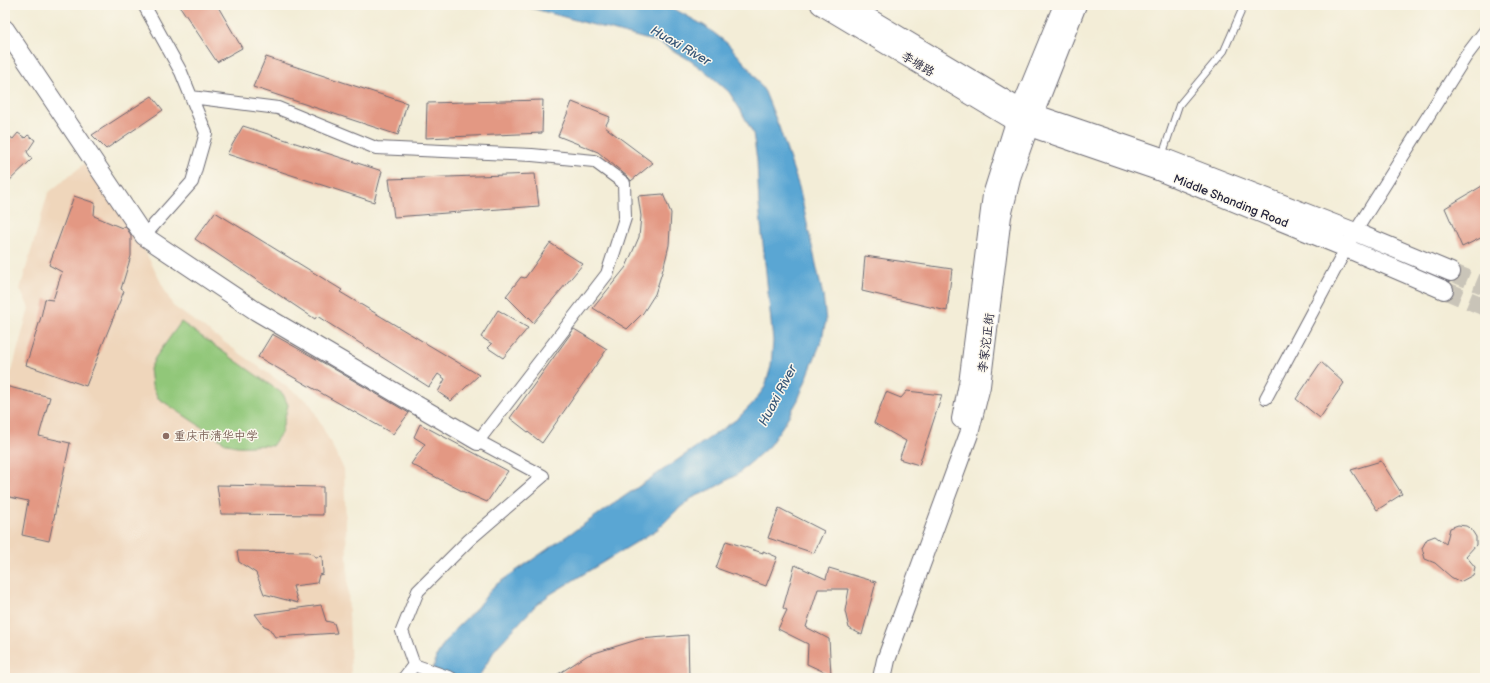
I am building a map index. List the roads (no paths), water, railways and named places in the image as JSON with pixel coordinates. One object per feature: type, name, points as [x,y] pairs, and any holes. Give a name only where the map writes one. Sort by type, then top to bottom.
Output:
[{"type":"main road","name":"李塘路","points":[[820,5],[1025,118]]},
{"type":"main road","name":"李塘路","points":[[848,5],[1025,118]]},
{"type":"main road","name":"李家沱正街","points":[[882,678],[886,660],[966,441],[976,408],[981,386],[1002,216],[1025,118],[1063,5]]},
{"type":"main road","name":"李家沱正街","points":[[872,678],[964,409],[989,213],[998,174],[1077,5]]},
{"type":"main road","points":[[6,32],[144,236],[256,311],[478,441]]},
{"type":"main road","name":"Middle Shanding Road","points":[[1025,118],[1162,157],[1350,240],[1444,290]]},
{"type":"main road","name":"Middle Shanding Road","points":[[1025,118],[1158,171],[1350,240],[1451,272]]},
{"type":"street","points":[[144,5],[181,72],[206,133],[192,182],[144,236]]},
{"type":"street","points":[[1266,398],[1350,240],[1466,56],[1485,31]]},
{"type":"street","points":[[192,97],[278,108],[376,148],[532,155],[594,161],[624,183],[625,218],[607,274],[478,441],[543,476],[469,540],[418,591],[402,631],[414,665],[451,678]]},
{"type":"street","points":[[404,678],[414,665]]},
{"type":"lane","points":[[1162,157],[1179,105],[1224,51],[1244,5]]},
{"type":"water","name":"Huaxi River","points":[[520,5],[658,5],[676,10],[705,26],[728,44],[749,68],[765,92],[779,127],[799,187],[823,296],[826,321],[821,342],[798,400],[769,446],[738,474],[712,489],[692,498],[658,529],[549,595],[535,606],[496,648],[478,678],[431,678],[436,657],[443,645],[456,628],[474,611],[494,586],[737,419],[753,403],[765,387],[771,366],[773,341],[759,205],[757,160],[753,133],[729,92],[710,75],[688,59],[660,43]]},
{"type":"tunnel","points":[[1451,272],[1485,286]]},
{"type":"tunnel","points":[[1444,290],[1485,307]]},
{"type":"place","name":"重庆市清华中学","points":[[166,436]]}]
